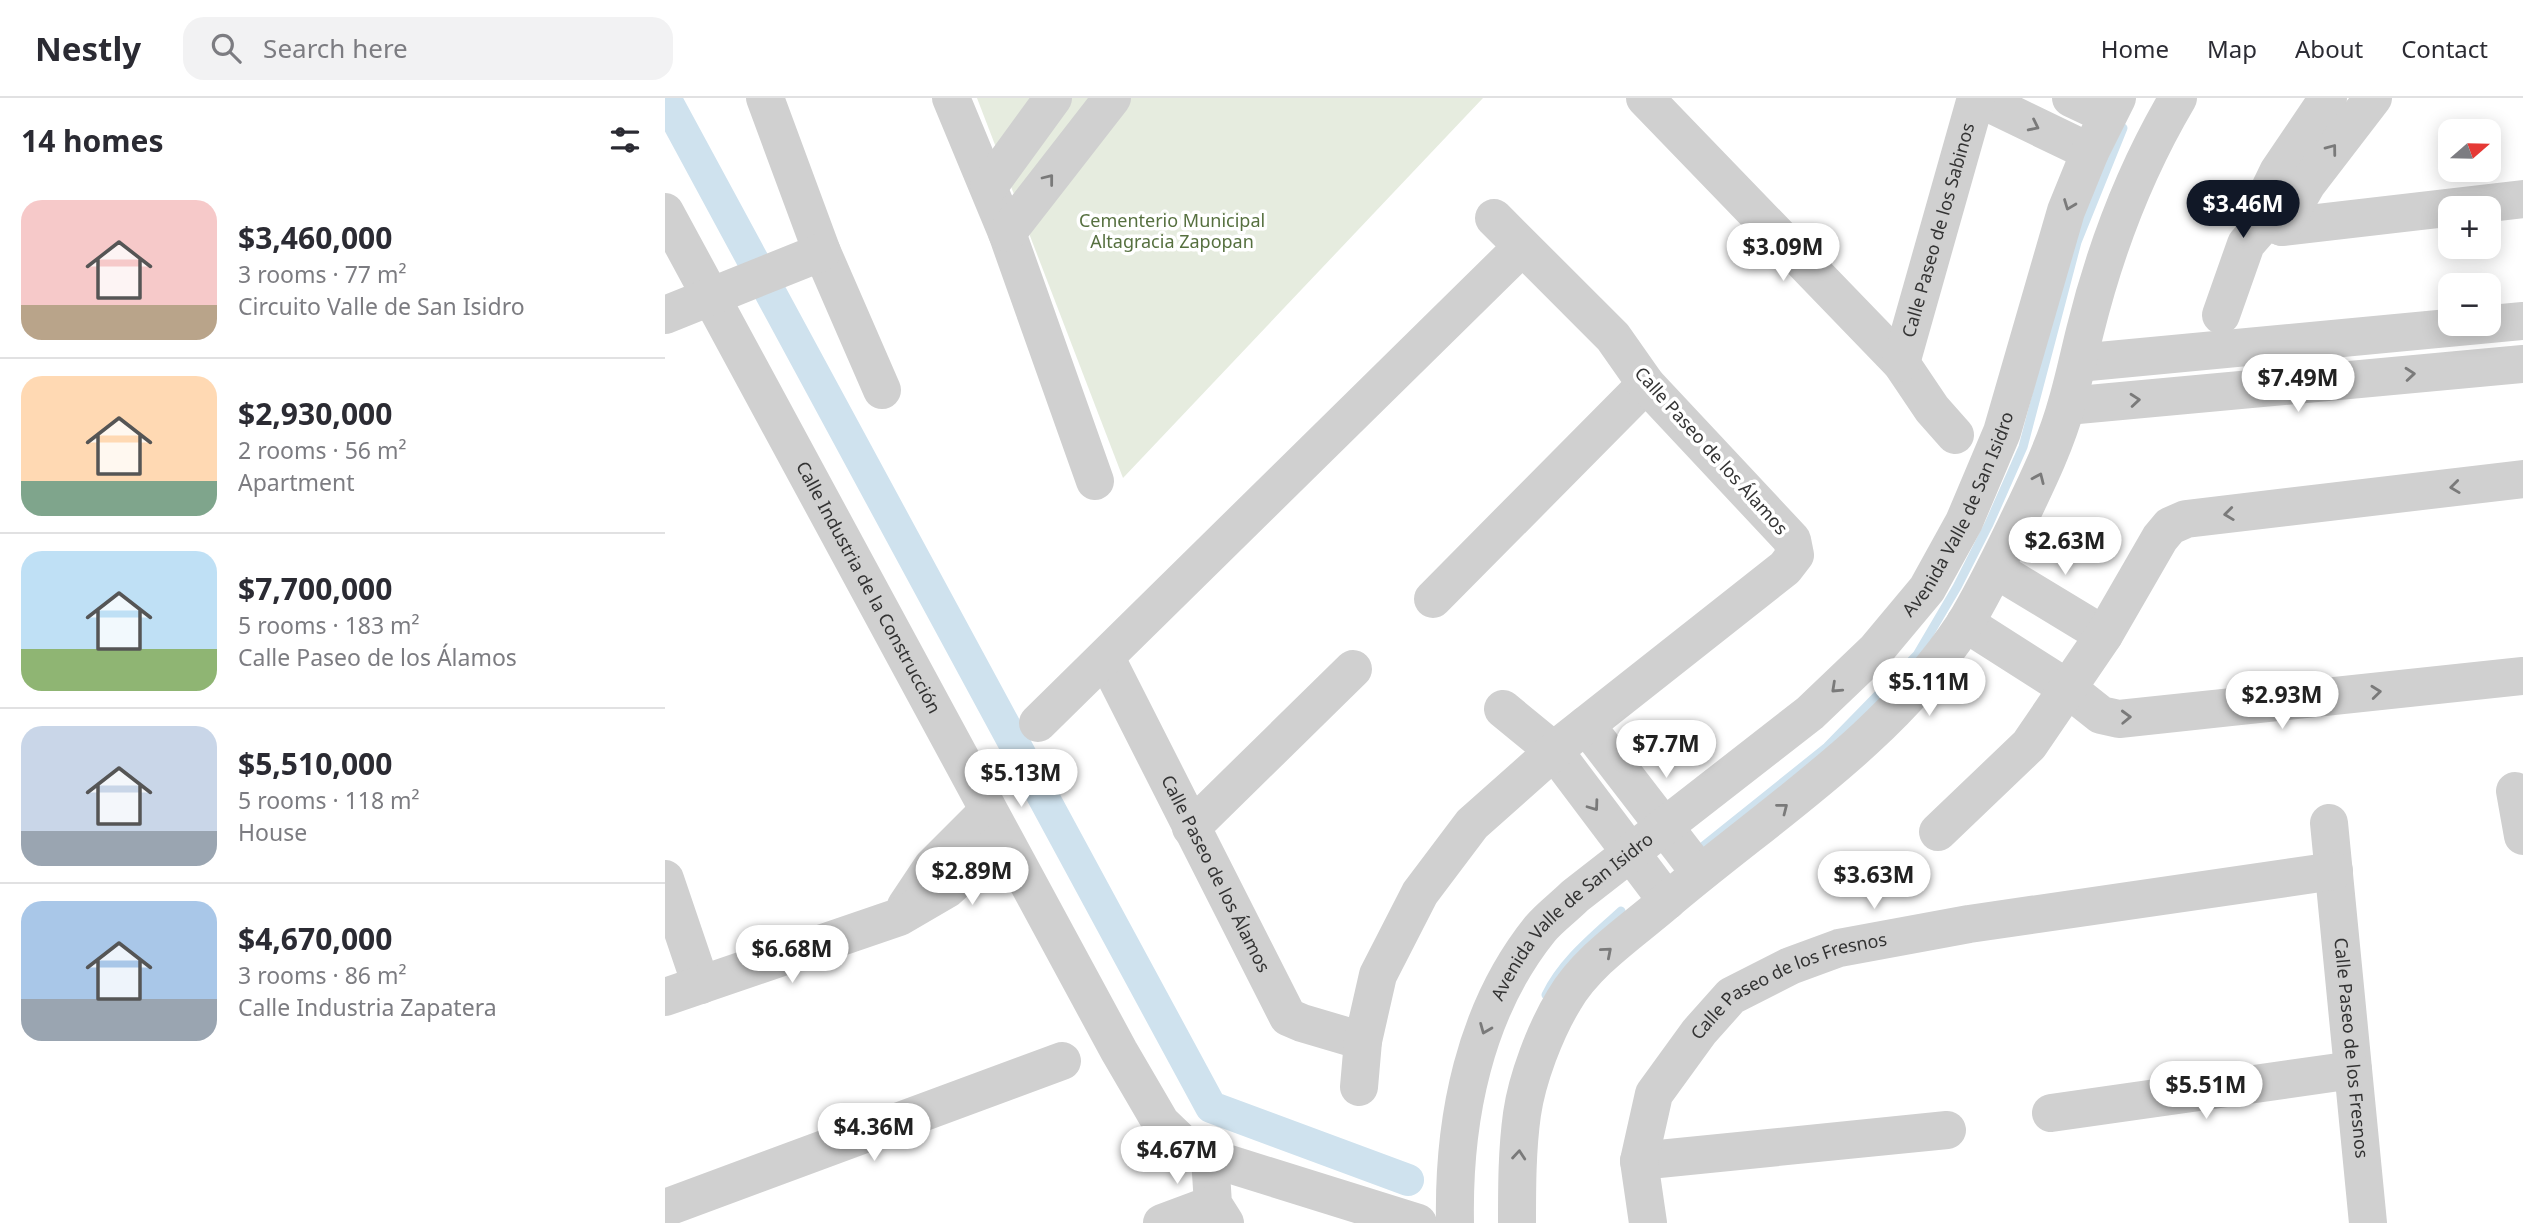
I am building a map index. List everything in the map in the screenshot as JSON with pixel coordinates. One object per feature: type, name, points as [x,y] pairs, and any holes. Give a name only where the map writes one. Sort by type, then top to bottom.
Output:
[{"type":"street","points":[[765,98],[822,252],[882,390]]},
{"type":"street","points":[[951,98],[1007,233],[1095,481]]},
{"type":"street","points":[[989,186],[1053,98]]},
{"type":"street","points":[[1007,233],[1112,98]]},
{"type":"street","name":"Calle Paseo de los Sabinos","points":[[1645,98],[1901,363],[1931,409],[1955,435]]},
{"type":"street","points":[[1977,98],[2090,152]]},
{"type":"street","name":"Calle Paseo de los Sabinos","points":[[1901,363],[1977,98]]},
{"type":"street","points":[[2071,98],[2112,107]]},
{"type":"street","points":[[1517,1223],[1523,1112],[1538,1055],[1565,998],[1593,964],[1700,873],[1841,762],[1887,720],[1931,671],[1965,623],[1995,569],[2041,474],[2067,406],[2086,328],[2140,166],[2178,98]]},
{"type":"street","points":[[2274,224],[2263,203],[2278,172],[2328,98]]},
{"type":"street","points":[[2221,315],[2246,244],[2274,224],[2373,98]]},
{"type":"street","name":"Avenida Valle de San Isidro","points":[[1455,1223],[1461,1111],[1481,1038],[1506,978],[1541,928],[1575,896],[1810,713],[1876,650],[1927,589],[1964,522],[2002,432],[2066,211],[2112,107]]},
{"type":"street","points":[[2274,224],[2523,199]]},
{"type":"street","name":"Calle Industria de la Construcción","points":[[665,212],[742,284],[996,825],[1161,1123],[1184,1145],[1210,1158],[1418,1223]]},
{"type":"street","name":"Calle Paseo de los Álamos","points":[[1359,1087],[1363,1041],[1378,975],[1420,893],[1472,824],[1554,751],[1785,568],[1795,555],[1792,540],[1646,384],[1613,337],[1521,248],[1494,218]]},
{"type":"street","points":[[1038,723],[1521,248]]},
{"type":"street","points":[[665,315],[822,252]]},
{"type":"street","points":[[665,291],[742,284]]},
{"type":"street","points":[[2078,363],[2523,321]]},
{"type":"street","points":[[2067,406],[2523,364]]},
{"type":"street","points":[[1433,599],[1646,384]]},
{"type":"street","points":[[1938,832],[2029,746],[2104,635],[2160,538],[2170,526],[2186,519],[2523,479]]},
{"type":"street","points":[[1995,569],[2104,635]]},
{"type":"street","points":[[1965,623],[2067,688],[2101,715],[2119,719],[2523,676]]},
{"type":"street","name":"Calle Paseo de los Álamos","points":[[1106,659],[1288,1017],[1363,1041]]},
{"type":"street","points":[[1191,828],[1353,668]]},
{"type":"street","points":[[1503,709],[1554,751],[1667,901]]},
{"type":"street","points":[[1586,725],[1700,873]]},
{"type":"street","points":[[2515,792],[2523,836]]},
{"type":"street","name":"Calle Paseo de los Fresnos","points":[[2329,823],[2368,1223]]},
{"type":"street","points":[[665,998],[899,917],[947,889],[996,825]]},
{"type":"street","name":"Calle Paseo de los Fresnos","points":[[1649,1223],[1639,1161],[1654,1094],[1699,1032],[1731,996],[1790,965],[1839,948],[1969,924],[2334,872]]},
{"type":"street","points":[[665,878],[701,985]]},
{"type":"street","points":[[665,1209],[1062,1061]]},
{"type":"street","points":[[2051,1112],[2353,1070]]},
{"type":"street","points":[[1639,1161],[1947,1130]]},
{"type":"street","points":[[1162,1223],[1219,1213],[1210,1158]]},
{"type":"green space","name":"Cementerio Municipal Altagracia Zapopan","points":[[977,98],[1483,98],[1123,478]]},
{"type":"waterway","points":[[665,98],[1211,1107],[1408,1180]]},
{"type":"waterway","points":[[1696,852],[1827,747],[1917,655],[1957,587],[2023,447],[2077,242],[2123,128]]},
{"type":"waterway","points":[[1546,995],[1570,960],[1621,911]]}]
